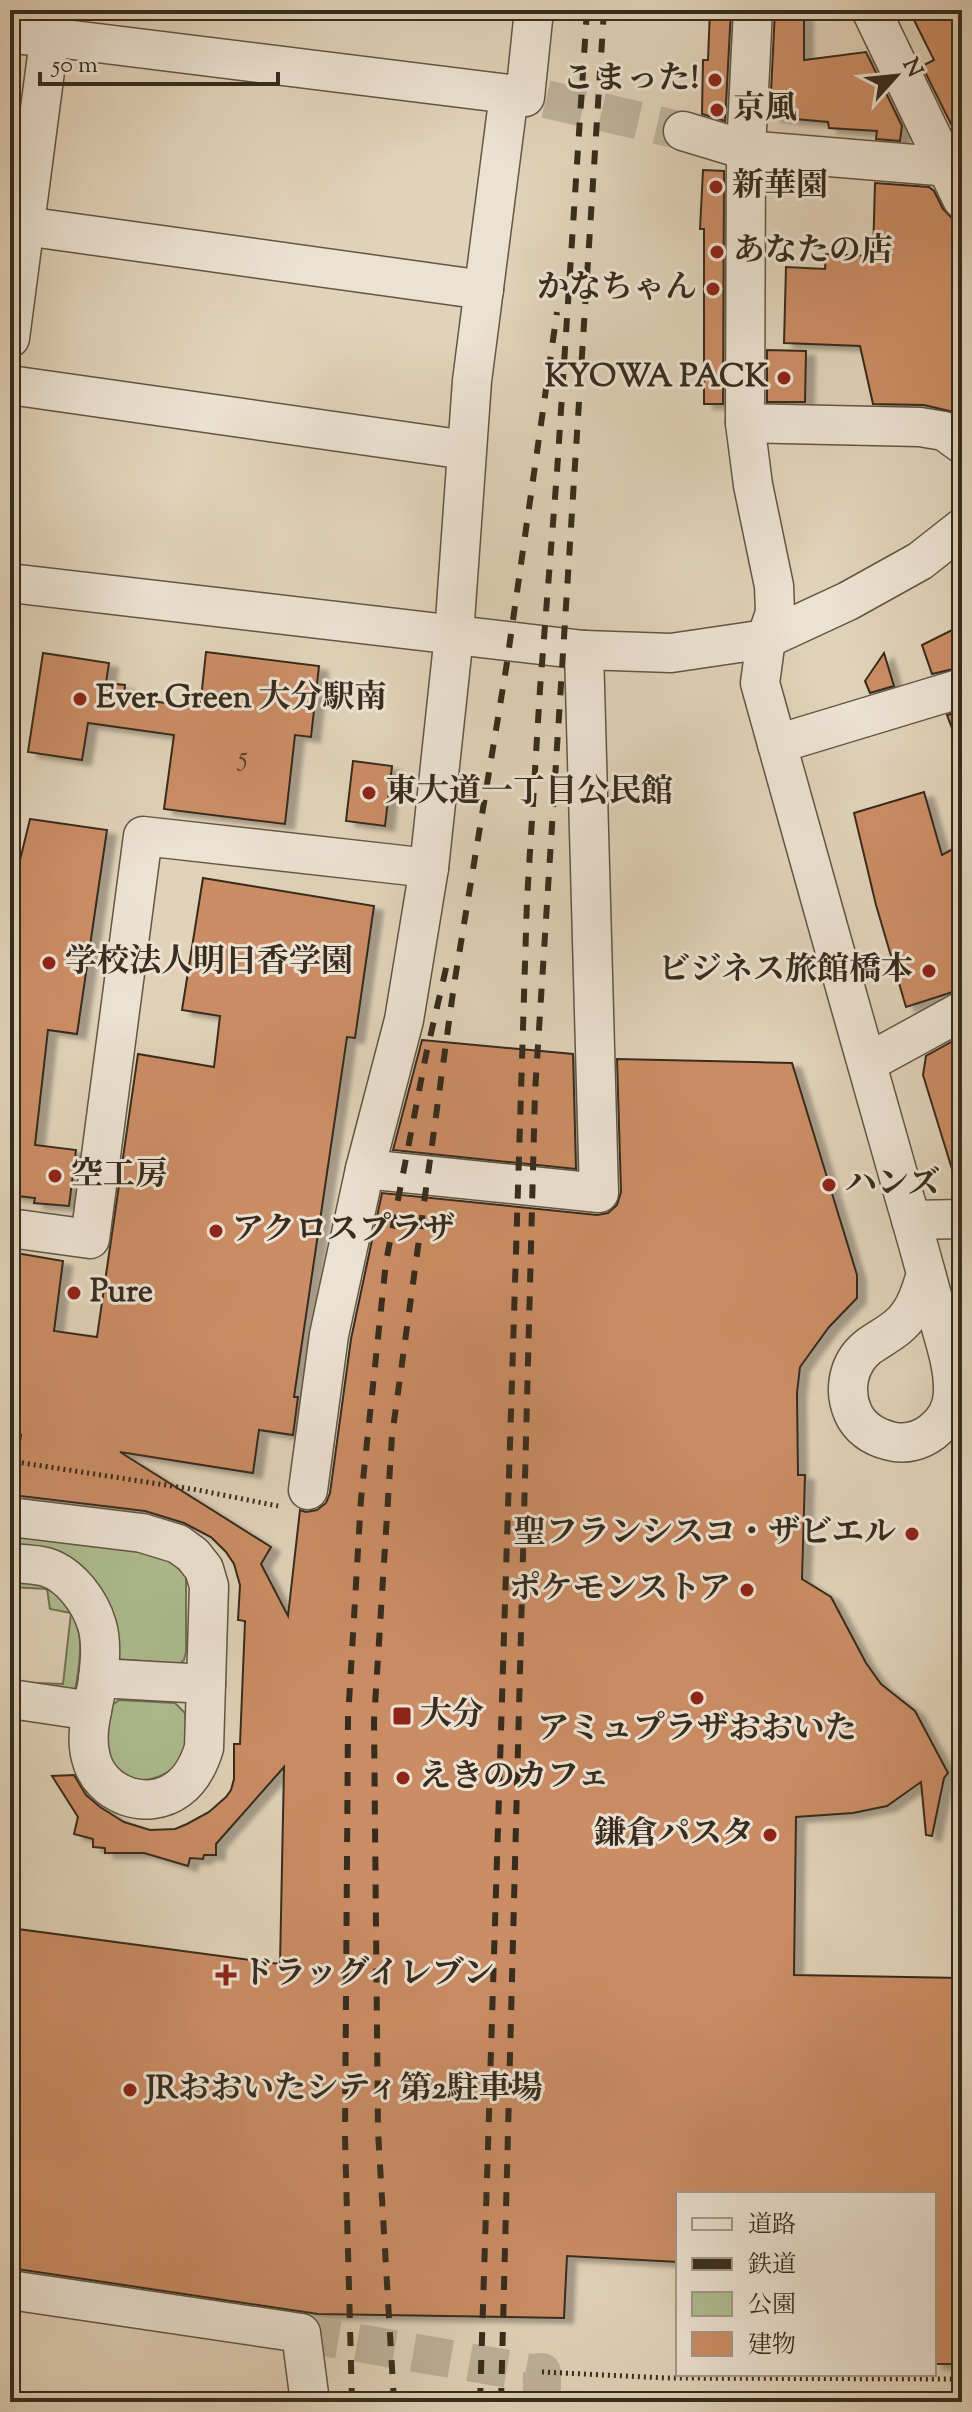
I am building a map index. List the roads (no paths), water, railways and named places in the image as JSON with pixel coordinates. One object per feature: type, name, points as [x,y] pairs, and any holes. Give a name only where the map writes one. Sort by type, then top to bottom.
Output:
[{"type":"street","points":[[296,1499],[365,1169],[404,1020],[429,868],[454,635],[466,450],[484,290],[527,97],[534,10]]},
{"type":"street","points":[[753,10],[746,150],[745,423],[753,485],[774,586],[775,613],[766,639],[760,683],[926,1274]]},
{"type":"street","points":[[871,10],[957,178]]},
{"type":"street","points":[[10,34],[51,24],[527,97]]},
{"type":"street","points":[[10,338],[17,225],[51,24]]},
{"type":"street","points":[[683,131],[746,150],[957,178]]},
{"type":"street","points":[[17,225],[484,290]]},
{"type":"street","points":[[10,385],[466,450]]},
{"type":"street","points":[[745,423],[920,427],[944,431],[962,444]]},
{"type":"street","points":[[10,583],[584,650],[671,653],[766,639],[848,601],[920,561],[962,528]]},
{"type":"street","points":[[365,1169],[599,1193],[584,650]]},
{"type":"street","points":[[777,744],[962,688]]},
{"type":"street","points":[[10,1228],[90,1239],[143,836],[429,868]]},
{"type":"street","points":[[867,1063],[962,1011]]},
{"type":"street","points":[[911,1220],[962,1219]]},
{"type":"street","points":[[10,1517],[142,1533],[178,1544],[193,1555],[204,1569],[209,1586],[204,1748],[198,1765],[179,1789],[161,1799],[142,1799],[124,1797],[108,1788],[91,1760],[88,1738],[100,1648],[97,1625],[83,1596],[64,1576],[47,1567],[10,1563]]},
{"type":"street","points":[[18,1700],[206,1684]]},
{"type":"street","points":[[10,2290],[301,2333],[310,2402]]},
{"type":"tunnel","points":[[546,99],[683,131]]},
{"type":"tunnel","points":[[301,2333],[532,2373],[542,2372],[542,2402]]},
{"type":"railway","points":[[480,2402],[527,900],[587,10]]},
{"type":"railway","points":[[501,2402],[535,1092],[604,10]]},
{"type":"railway","points":[[394,2402],[378,2131],[374,1721],[392,1436],[454,985],[506,669],[557,312]]},
{"type":"railway","points":[[352,2402],[345,2137],[348,1719],[361,1499],[386,1262],[447,964]]},
{"type":"place","name":"こまった!","points":[[715,80]]},
{"type":"place","name":"京風","points":[[717,110]]},
{"type":"place","name":"新華園","points":[[716,187]]},
{"type":"place","name":"あなたの店","points":[[717,252]]},
{"type":"place","name":"かなちゃん","points":[[713,289]]},
{"type":"place","name":"KYOWA PACK","points":[[784,378]]},
{"type":"place","name":"Ever Green 大分駅南","points":[[80,699]]},
{"type":"place","name":"東大道一丁目公民館","points":[[369,793]]},
{"type":"place","name":"学校法人明日香学園","points":[[49,963]]},
{"type":"place","name":"ビジネス旅館橋本","points":[[929,971]]},
{"type":"place","name":"空工房","points":[[55,1176]]},
{"type":"place","name":"ハンズ","points":[[829,1185]]},
{"type":"place","name":"アクロスプラザ","points":[[216,1231]]},
{"type":"place","name":"Pure","points":[[74,1293]]},
{"type":"place","name":"聖フランシスコ・ザビエル","points":[[912,1534]]},
{"type":"place","name":"ポケモンストア","points":[[747,1590]]},
{"type":"place","name":"アミュプラザおおいた","points":[[697,1698]]},
{"type":"place","name":"大分","points":[[402,1716]]},
{"type":"place","name":"えきのカフェ","points":[[403,1778]]},
{"type":"place","name":"鎌倉パスタ","points":[[770,1835]]},
{"type":"place","name":"ドラッグイレブン","points":[[226,1975]]},
{"type":"place","name":"JRおおいたシティ第2駐車場","points":[[130,2090]]}]
